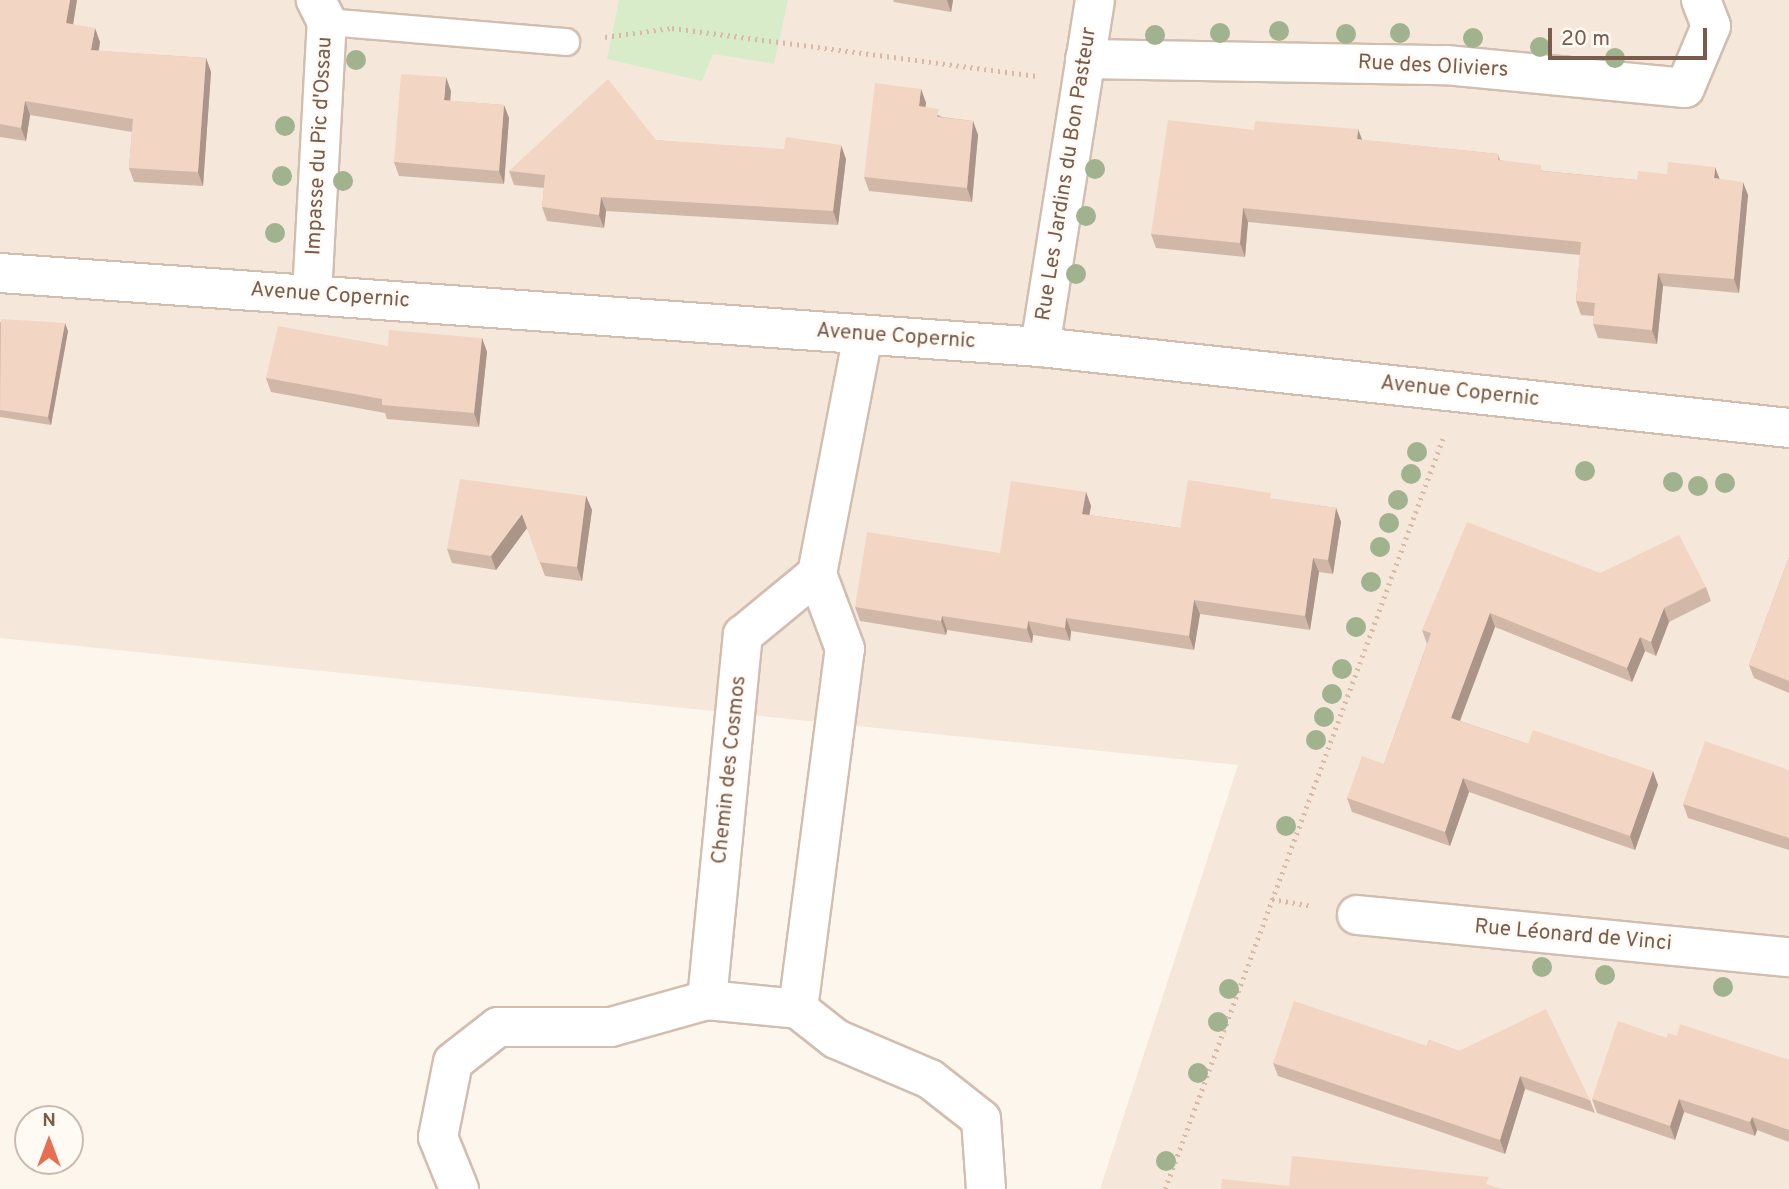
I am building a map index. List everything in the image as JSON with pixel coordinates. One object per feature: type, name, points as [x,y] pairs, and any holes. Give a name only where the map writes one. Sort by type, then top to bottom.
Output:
[{"type":"street","name":"Rue Les Jardins du Bon Pasteur","points":[[1040,347],[1095,0]]},
{"type":"street","name":"Rue des Oliviers","points":[[1083,70],[1447,65],[1685,89],[1711,26],[1701,0]]},
{"type":"street","name":"Impasse du Pic d'Ossau","points":[[312,295],[321,11]]},
{"type":"street","name":"Avenue Copernic","points":[[0,273],[1040,347],[1789,428]]},
{"type":"street","points":[[799,1009],[845,649],[817,574],[863,335]]},
{"type":"street","name":"Chemin des Cosmos","points":[[706,1000],[743,635],[817,574]]},
{"type":"street","name":"Rue Léonard de Vinci","points":[[1357,915],[1789,957]]},
{"type":"street","points":[[459,1189],[438,1137],[453,1062],[498,1027],[611,1027],[706,1000],[799,1009],[836,1038],[930,1079],[981,1119],[986,1189]]},
{"type":"lane","points":[[321,11],[566,42]]},
{"type":"path","points":[[566,42],[672,28],[1083,70]]},
{"type":"path","points":[[1166,1189],[1443,440],[1451,391]]},
{"type":"shaded area","points":[[0,0],[1789,0],[1789,1189],[1100,1189],[1238,765],[0,638]]},
{"type":"green space","points":[[619,0],[788,0],[774,64],[713,54],[702,81],[607,59]]},
{"type":"building","points":[[0,0],[70,0],[66,23],[95,28],[91,50],[206,58],[198,172],[129,168],[133,119],[25,101],[21,128],[0,124]]},
{"type":"building","points":[[401,74],[446,77],[444,100],[504,105],[499,171],[394,162]]},
{"type":"building","points":[[608,79],[656,140],[784,149],[786,137],[841,145],[833,211],[601,197],[599,215],[542,207],[545,175],[509,171]]},
{"type":"building","points":[[875,83],[921,89],[919,106],[939,109],[937,117],[973,121],[967,188],[864,177]]},
{"type":"building","points":[[1168,120],[1254,130],[1255,121],[1358,129],[1357,139],[1498,154],[1498,160],[1541,165],[1541,171],[1637,180],[1638,171],[1667,174],[1668,162],[1715,167],[1714,178],[1743,182],[1734,279],[1658,273],[1652,330],[1593,324],[1595,303],[1576,301],[1581,242],[1243,208],[1240,243],[1151,234]]},
{"type":"building","points":[[1,319],[65,323],[48,417],[0,410]]},
{"type":"building","points":[[278,326],[388,346],[389,330],[482,338],[474,413],[382,405],[382,399],[266,378]]},
{"type":"building","points":[[460,479],[586,496],[577,567],[539,562],[522,514],[491,556],[447,549]]},
{"type":"building","points":[[1188,480],[1271,493],[1270,498],[1336,508],[1328,560],[1313,558],[1305,616],[1194,600],[1189,636],[1066,618],[1065,628],[1028,621],[1027,629],[942,616],[941,621],[855,607],[867,532],[1000,553],[1011,481],[1086,492],[1082,514],[1180,528]]},
{"type":"building","points":[[1467,522],[1600,573],[1679,535],[1706,587],[1664,608],[1651,642],[1640,637],[1627,668],[1490,613],[1451,718],[1528,744],[1533,730],[1653,771],[1630,836],[1463,778],[1445,832],[1347,798],[1362,756],[1384,764],[1431,633],[1422,630]]},
{"type":"building","points":[[1789,557],[1789,681],[1749,665]]},
{"type":"building","points":[[1705,741],[1789,770],[1789,838],[1683,804]]},
{"type":"building","points":[[1294,1001],[1427,1046],[1429,1040],[1459,1051],[1546,1009],[1590,1100],[1520,1076],[1500,1140],[1273,1063]]},
{"type":"building","points":[[1618,1021],[1667,1038],[1668,1033],[1677,1036],[1680,1024],[1789,1060],[1789,1130],[1752,1117],[1750,1122],[1679,1099],[1670,1126],[1592,1099]]},
{"type":"building","points":[[1292,1156],[1489,1177],[1486,1184],[1502,1189],[1221,1189],[1222,1179],[1289,1186]]}]
